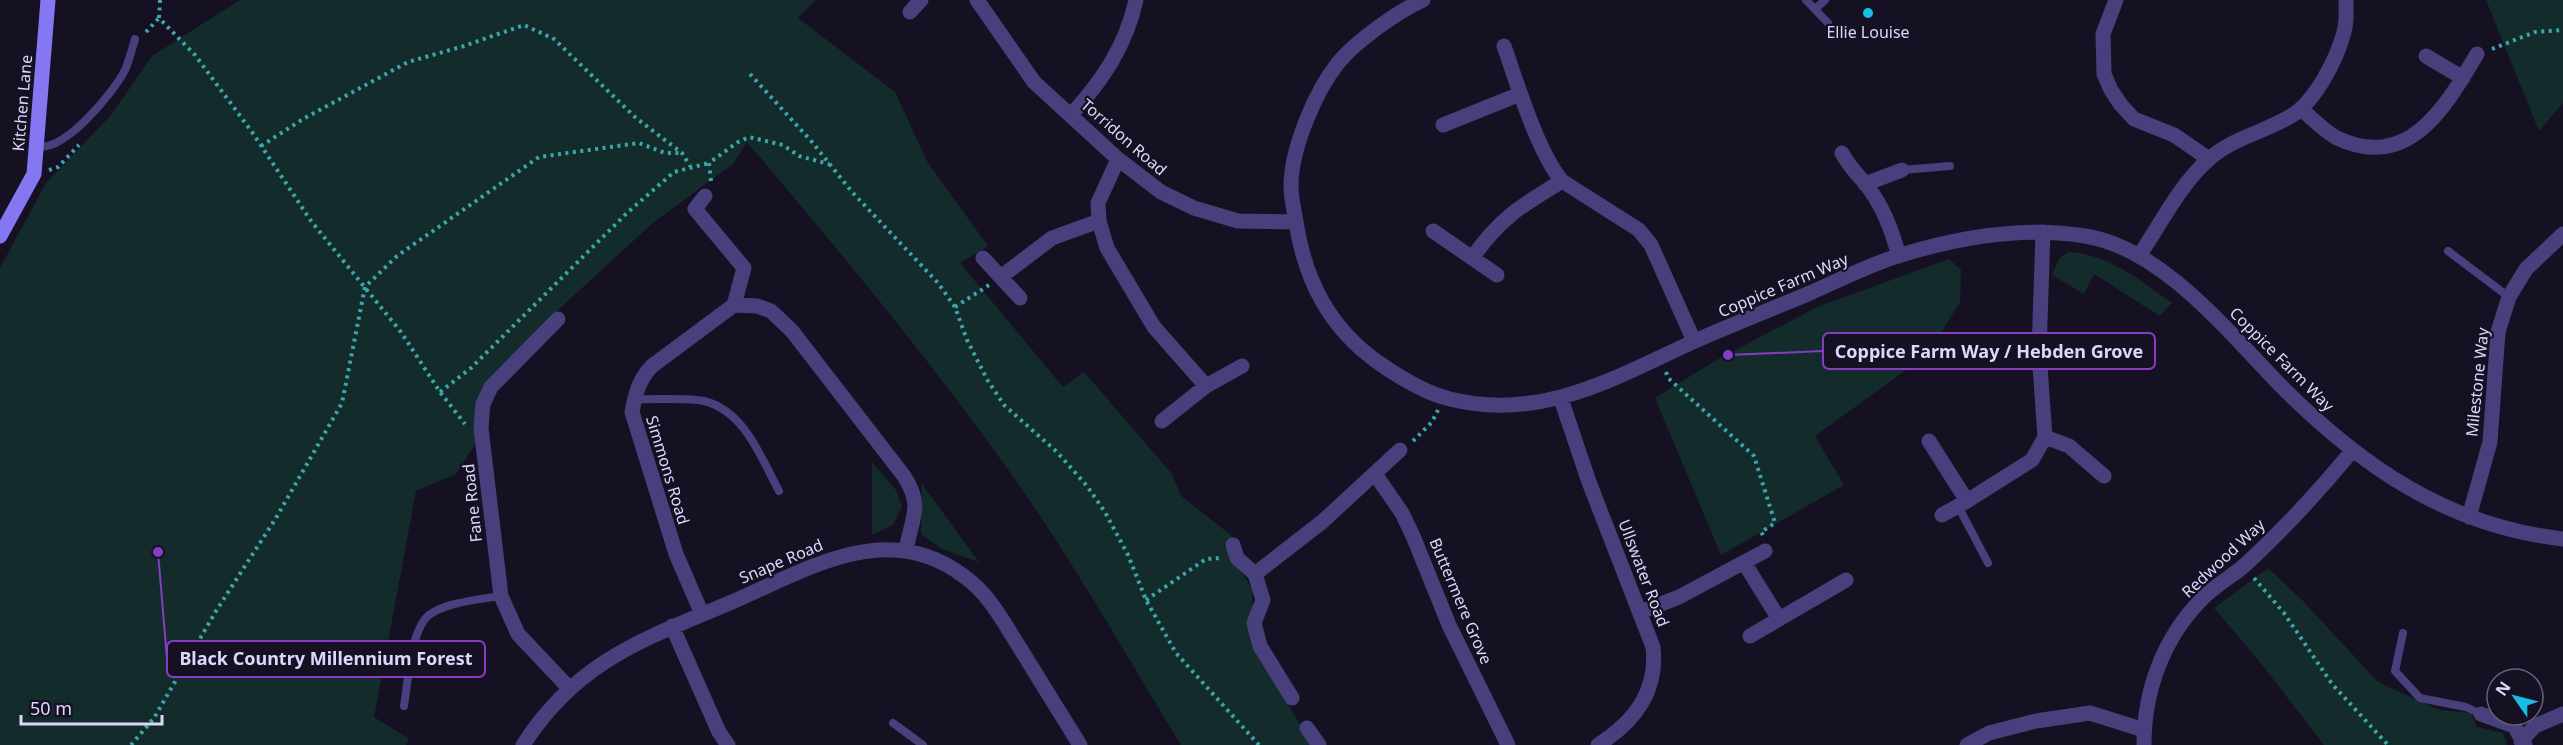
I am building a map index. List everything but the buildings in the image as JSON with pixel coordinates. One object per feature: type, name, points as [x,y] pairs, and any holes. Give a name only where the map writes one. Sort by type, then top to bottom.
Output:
[{"type":"street","name":"Kitchen Lane","points":[[0,236],[34,174],[48,0]]},
{"type":"street","points":[[910,12],[921,0]]},
{"type":"street","name":"Torridon Road","points":[[977,0],[1034,82],[1118,159],[1161,192],[1194,208],[1238,221],[1296,222]]},
{"type":"street","points":[[1071,115],[1092,92],[1113,63],[1125,39],[1136,0]]},
{"type":"street","name":"Coppice Farm Way","points":[[1423,0],[1398,5],[1340,60],[1319,91],[1305,125],[1295,160],[1291,186],[1296,222],[1308,275],[1323,303],[1346,334],[1365,354],[1389,370],[1445,398],[1474,404],[1514,404],[1561,399],[1613,380],[1694,341],[1899,255],[1988,234],[2043,232],[2088,236],[2139,256],[2176,283],[2211,314],[2284,389],[2352,451],[2401,485],[2469,517],[2512,530],[2563,539]]},
{"type":"street","points":[[2116,0],[2103,34],[2104,74],[2111,90],[2134,118],[2174,135],[2209,159]]},
{"type":"street","points":[[2139,256],[2195,173],[2209,159],[2222,149],[2290,117],[2301,109],[2336,58],[2345,30],[2346,0]]},
{"type":"street","points":[[1504,46],[1520,94],[1552,170],[1562,181],[1639,230],[1651,245],[1694,341]]},
{"type":"street","points":[[2301,109],[2336,137],[2363,146],[2385,146],[2404,141],[2426,128],[2451,98],[2477,54]]},
{"type":"street","points":[[2426,56],[2463,78]]},
{"type":"street","points":[[1443,125],[1520,94]]},
{"type":"street","points":[[1842,153],[1847,164],[1865,184],[1888,218],[1899,255]]},
{"type":"street","points":[[1118,159],[1098,203],[1099,221],[1107,248],[1154,327],[1206,386]]},
{"type":"street","points":[[1865,184],[1902,170]]},
{"type":"street","points":[[1472,258],[1488,234],[1512,212],[1562,181]]},
{"type":"street","points":[[705,196],[694,209],[744,268],[734,305],[758,306],[771,311],[792,331],[914,491],[917,509],[909,530],[906,550]]},
{"type":"street","points":[[1002,276],[1052,238],[1099,221]]},
{"type":"street","points":[[1433,231],[1497,275]]},
{"type":"street","points":[[1942,515],[2032,460],[2045,437],[2040,352],[2043,232]]},
{"type":"street","name":"Milestone Way","points":[[2469,517],[2490,442],[2498,332],[2510,297],[2526,269],[2563,234]]},
{"type":"street","points":[[983,258],[1020,298]]},
{"type":"street","name":"Simmons Road","points":[[702,614],[676,554],[632,412],[644,374],[734,305]]},
{"type":"street","name":"Fane Road","points":[[558,319],[490,387],[483,404],[482,428],[501,596],[518,634],[569,688]]},
{"type":"street","points":[[1162,421],[1206,386],[1242,366]]},
{"type":"street","name":"Ullswater Road","points":[[1561,399],[1589,482],[1653,646],[1655,663],[1651,683],[1634,717],[1619,731],[1598,745]]},
{"type":"street","points":[[2045,437],[2069,446],[2104,476]]},
{"type":"street","points":[[1929,441],[1963,503]]},
{"type":"street","points":[[1255,574],[1294,545],[1400,450]]},
{"type":"street","name":"Redwood Way","points":[[2144,738],[2146,708],[2152,686],[2173,633],[2202,598],[2244,566],[2319,491],[2352,451]]},
{"type":"street","name":"Buttermere Grove","points":[[1375,474],[1402,513],[1453,634],[1508,745]]},
{"type":"street","name":"Snape Road","points":[[523,745],[552,705],[569,688],[626,648],[810,566],[845,554],[885,549],[906,550],[928,556],[965,576],[990,602],[1075,743]]},
{"type":"street","points":[[1640,612],[1679,597],[1745,564],[1765,551]]},
{"type":"street","points":[[1235,552],[1255,574],[1263,600],[1254,623],[1260,646],[1292,698]]},
{"type":"street","points":[[1745,564],[1779,619]]},
{"type":"street","points":[[1750,636],[1846,580]]},
{"type":"street","points":[[672,626],[718,732],[728,745]]},
{"type":"street","points":[[1967,745],[1989,733],[2036,721],[2091,713],[2144,738]]},
{"type":"street","points":[[2481,714],[2514,726],[2523,743],[2535,726],[2563,714]]},
{"type":"street","points":[[1307,728],[1318,745]]},
{"type":"lane","points":[[1806,0],[1828,23]]},
{"type":"lane","points":[[1815,9],[1825,0]]},
{"type":"lane","points":[[37,146],[43,148],[79,127],[105,101],[125,70],[135,39]]},
{"type":"lane","points":[[1902,170],[1950,166]]},
{"type":"lane","points":[[2448,251],[2510,297]]},
{"type":"lane","points":[[635,399],[704,401],[727,411],[747,432],[779,491]]},
{"type":"lane","points":[[1963,503],[1988,563]]},
{"type":"lane","points":[[404,706],[416,635],[426,618],[444,607],[501,596]]},
{"type":"lane","points":[[2403,633],[2395,671],[2414,693],[2420,698],[2466,707],[2481,714]]},
{"type":"lane","points":[[893,723],[923,745]]},
{"type":"path","points":[[160,0],[159,18],[195,54],[311,221],[401,332],[466,427]]},
{"type":"path","points":[[261,146],[303,119],[408,62],[524,25],[554,39],[636,118],[682,153],[690,166]]},
{"type":"path","points":[[2477,54],[2535,32],[2563,30]]},
{"type":"path","points":[[750,74],[812,141],[852,192],[938,283],[955,307],[967,340],[988,381],[1004,405],[1057,452],[1087,486],[1105,512],[1128,555],[1146,600],[1176,653],[1259,745]]},
{"type":"path","points":[[440,392],[471,368],[628,212],[674,172],[690,166],[709,163],[738,142],[749,137],[783,145],[799,156],[830,165]]},
{"type":"path","points":[[131,745],[154,718],[216,611],[276,518],[342,403],[365,286],[397,256],[539,157],[639,142],[665,153],[682,153]]},
{"type":"path","points":[[705,196],[712,178],[709,163]]},
{"type":"path","points":[[955,307],[1002,276]]},
{"type":"path","points":[[1661,357],[1668,378],[1754,456],[1775,523],[1761,532],[1771,548],[1765,551]]},
{"type":"path","points":[[1400,450],[1404,446],[1406,448],[1432,422],[1445,398]]},
{"type":"path","points":[[1146,600],[1206,559],[1235,552]]},
{"type":"path","points":[[2244,566],[2284,613],[2332,684],[2385,744]]},
{"type":"green space","points":[[240,0],[816,0],[798,18],[895,92],[928,163],[988,246],[960,263],[1063,387],[1084,372],[1172,474],[1181,496],[1236,539],[1224,545],[1252,589],[1253,646],[1312,745],[1181,745],[1075,570],[1007,468],[880,302],[747,142],[733,164],[654,222],[559,309],[481,390],[476,443],[456,474],[416,491],[374,717],[409,739],[406,745],[0,745],[0,268],[46,183],[111,115],[152,56]]},
{"type":"green space","points":[[2486,0],[2563,0],[2563,103],[2539,131]]},
{"type":"green space","points":[[2068,252],[2083,254],[2110,263],[2136,277],[2172,303],[2160,316],[2094,274],[2084,294],[2052,275],[2059,259]]},
{"type":"green space","points":[[1949,259],[1961,270],[1960,302],[1928,354],[1815,436],[1844,485],[1721,555],[1655,398],[1715,361],[1817,307]]},
{"type":"green space","points":[[872,462],[896,490],[902,507],[893,525],[872,535]]},
{"type":"green space","points":[[922,484],[979,562],[942,549],[921,534]]},
{"type":"green space","points":[[2268,568],[2303,601],[2378,682],[2439,710],[2471,713],[2477,727],[2503,733],[2507,745],[2324,745],[2260,662],[2214,608]]},
{"type":"place","name":"Ellie Louise","points":[[1868,13]]},
{"type":"place","name":"Coppice Farm Way / Hebden Grove","points":[[1728,355]]},
{"type":"place","name":"Black Country Millennium Forest","points":[[158,552]]}]
